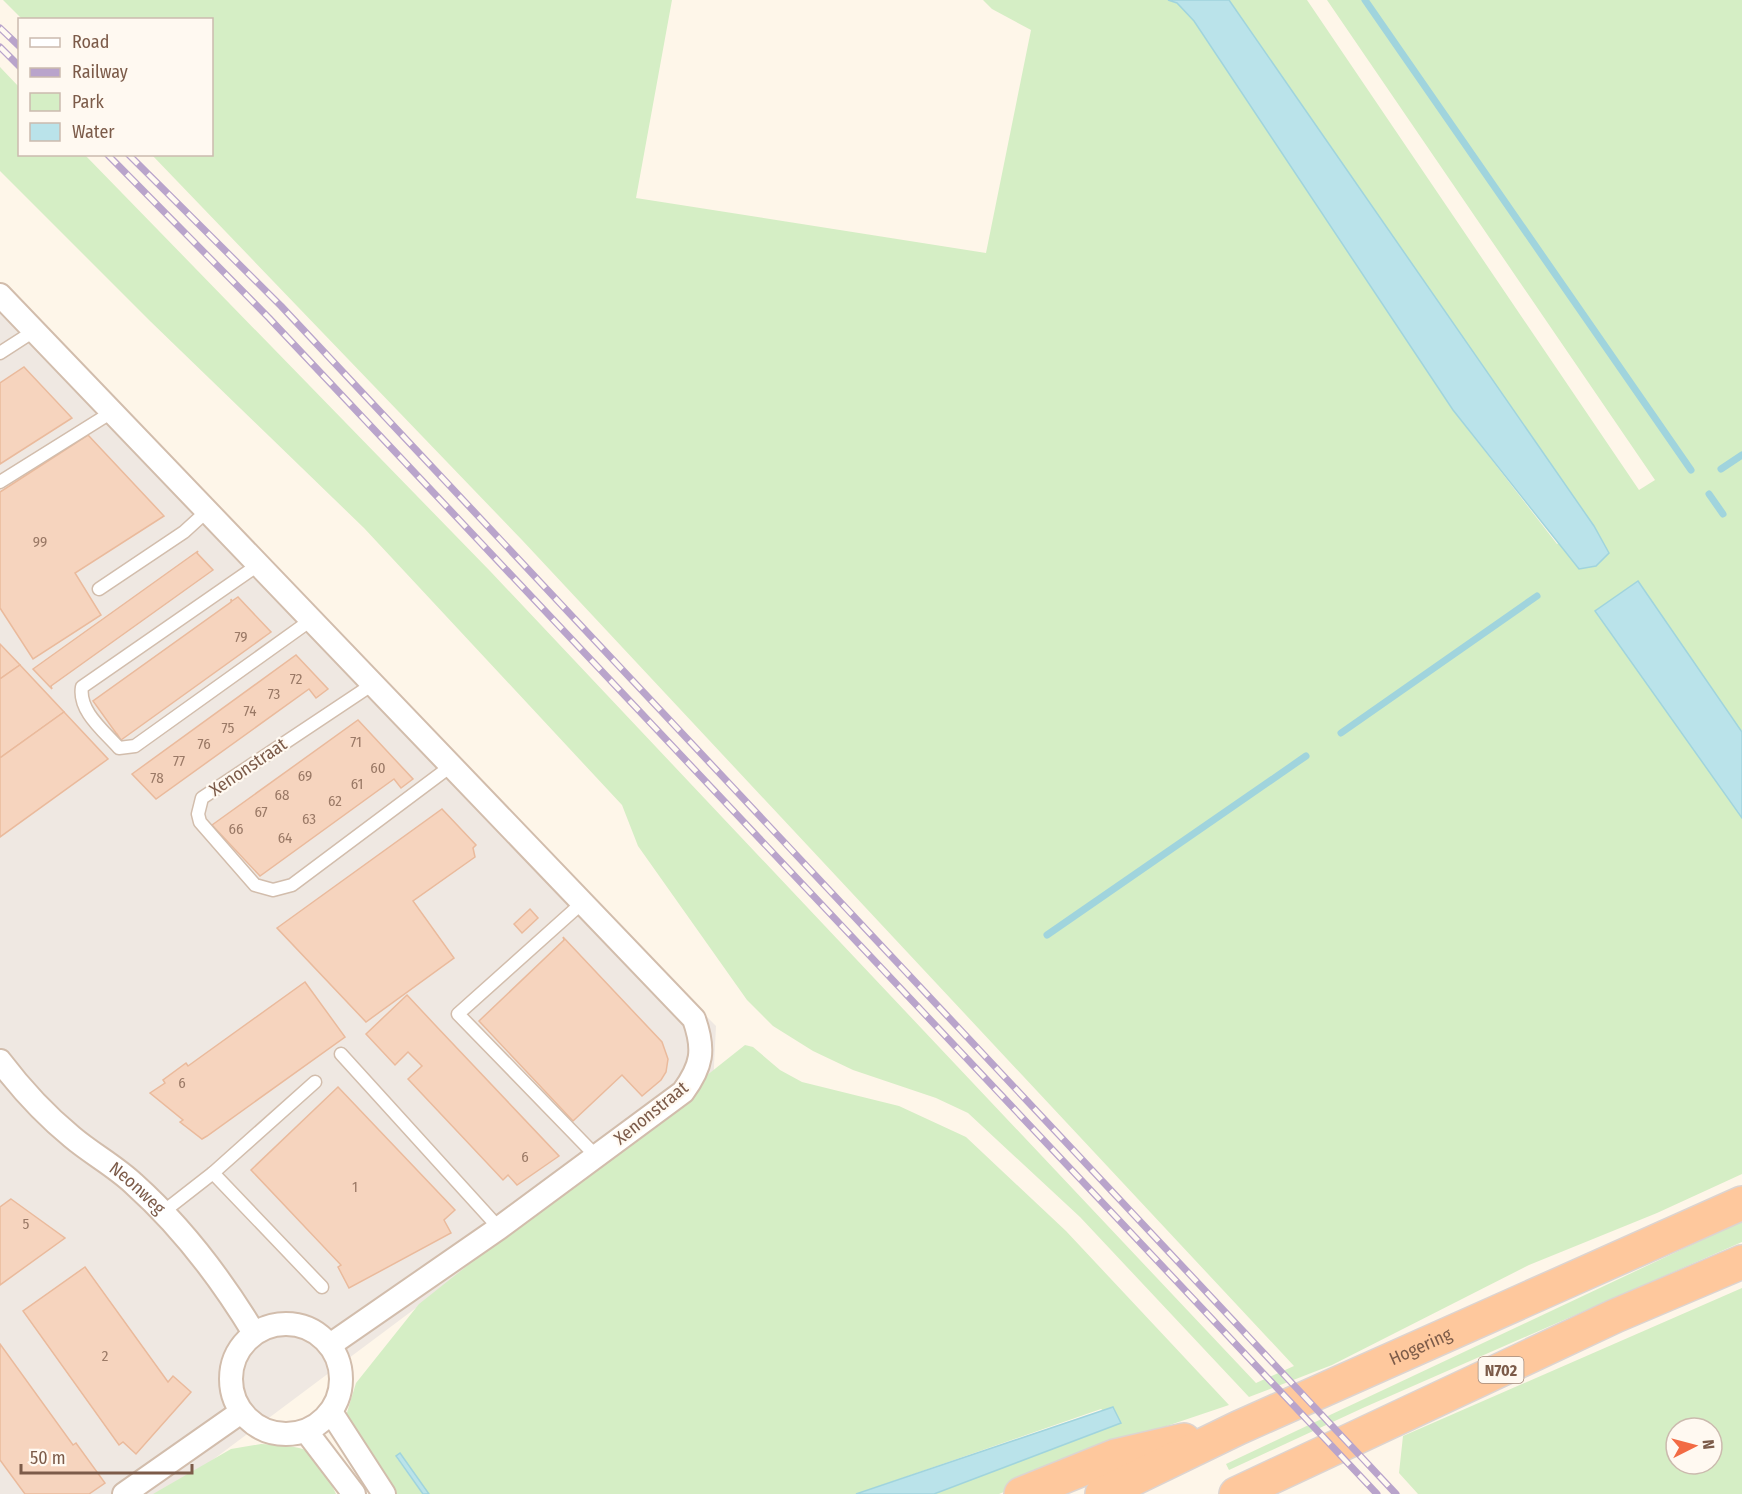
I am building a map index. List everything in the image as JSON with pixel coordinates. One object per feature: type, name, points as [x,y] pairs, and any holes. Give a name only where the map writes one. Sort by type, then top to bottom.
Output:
[{"type":"highway","name":"Hogering","points":[[1102,1494],[1238,1428],[1742,1203]]},
{"type":"highway","name":"N702","points":[[1247,1490],[1615,1316],[1742,1262]]},
{"type":"highway","points":[[1021,1494],[1115,1456],[1238,1428]]},
{"type":"street","name":"Xenonstraat","points":[[0,295],[694,1019],[700,1038],[701,1058],[683,1092],[499,1228],[330,1345]]},
{"type":"street","name":"Neonweg","points":[[0,1061],[27,1097],[73,1138],[132,1182],[193,1243],[228,1290],[254,1333]]},
{"type":"street","points":[[295,1323],[315,1330],[330,1345],[338,1357],[342,1385],[331,1412],[320,1423],[306,1431],[288,1434],[270,1432],[254,1424],[241,1412],[232,1392],[231,1370],[239,1349],[254,1333],[273,1324],[295,1323]]},
{"type":"street","points":[[124,1494],[241,1412]]},
{"type":"street","points":[[331,1412],[384,1494]]},
{"type":"street","points":[[306,1431],[354,1494]]},
{"type":"lane","points":[[0,352],[34,331]]},
{"type":"lane","points":[[0,482],[112,412]]},
{"type":"lane","points":[[99,589],[184,532],[207,511]]},
{"type":"lane","points":[[258,565],[82,687],[81,695],[86,709],[118,748],[135,746],[310,620]]},
{"type":"lane","name":"Xenonstraat","points":[[373,684],[202,798],[198,814],[200,822],[255,885],[273,890],[292,885],[451,766]]},
{"type":"lane","points":[[582,903],[458,1014],[596,1156]]},
{"type":"lane","points":[[341,1054],[499,1228]]},
{"type":"lane","points":[[164,1212],[213,1173],[315,1082]]},
{"type":"lane","points":[[213,1173],[322,1287]]},
{"type":"shaded area","points":[[0,299],[716,1026],[713,1086],[167,1494],[0,1494]]},
{"type":"green space","points":[[3,0],[672,0],[636,198],[986,253],[1031,30],[992,9],[983,0],[1168,0],[1177,3],[1194,20],[1453,410],[1557,544],[1594,526],[1229,0],[1307,0],[1639,490],[1655,480],[1327,0],[1742,0],[1742,732],[1638,581],[1595,611],[1742,818],[1742,1174],[1657,1213],[1529,1265],[1332,1365],[1249,1397],[1080,1217],[968,1113],[936,1098],[853,1070],[813,1051],[773,1026],[747,1000],[638,846],[622,805],[364,528],[150,321],[0,171],[0,67],[18,86],[18,156],[86,156],[490,571],[1256,1383],[1294,1366],[522,540],[153,156],[213,156],[213,18],[21,18]]},
{"type":"green space","points":[[745,1045],[753,1047],[780,1070],[802,1082],[899,1106],[966,1137],[1066,1231],[1229,1405],[1149,1432],[999,1494],[934,1494],[1121,1423],[1101,1409],[856,1494],[429,1494],[400,1453],[396,1457],[423,1494],[394,1494],[345,1419],[356,1383],[419,1304]]},
{"type":"green space","points":[[1742,1221],[1742,1242],[1365,1407],[1229,1470],[1226,1464]]},
{"type":"green space","points":[[1742,1288],[1742,1494],[1418,1494],[1399,1473],[1403,1436]]},
{"type":"green space","points":[[261,1444],[291,1447],[310,1452],[323,1466],[336,1494],[153,1494],[231,1449]]},
{"type":"water","points":[[1168,0],[1229,0],[1594,526],[1609,553],[1596,566],[1579,569],[1453,410],[1194,21],[1177,3]]},
{"type":"water","points":[[1638,581],[1742,732],[1742,818],[1595,611]]},
{"type":"water","points":[[1113,1407],[1121,1423],[934,1494],[856,1494]]},
{"type":"water","points":[[400,1453],[429,1494],[423,1494],[396,1456]]},
{"type":"building","points":[[24,367],[72,418],[0,464],[0,383]]},
{"type":"building","points":[[88,435],[164,516],[75,573],[101,615],[33,659],[0,608],[0,492]]},
{"type":"building","points":[[198,551],[197,553],[213,570],[51,686],[52,689],[33,669]]},
{"type":"building","points":[[238,597],[271,632],[121,740],[117,734],[115,736],[116,733],[93,701],[231,602],[231,599],[232,601]]},
{"type":"building","points":[[0,644],[20,665],[0,679]]},
{"type":"building","points":[[296,655],[328,689],[316,698],[309,689],[156,799],[132,774]]},
{"type":"building","points":[[20,665],[64,712],[0,758],[0,679]]},
{"type":"building","points":[[64,712],[108,759],[0,837],[0,758]]},
{"type":"building","points":[[358,720],[413,779],[401,788],[394,779],[260,876],[212,825]]},
{"type":"building","points":[[442,809],[476,845],[473,848],[475,857],[413,901],[454,958],[366,1022],[277,928]]},
{"type":"building","points":[[530,909],[538,918],[522,933],[514,924]]},
{"type":"building","points":[[563,937],[662,1042],[668,1059],[666,1072],[661,1080],[642,1096],[622,1075],[573,1121],[479,1021],[564,940]]},
{"type":"building","points":[[305,982],[345,1037],[207,1136],[202,1139],[180,1122],[183,1120],[150,1093],[165,1083],[163,1080],[186,1063],[188,1066]]},
{"type":"building","points":[[407,995],[559,1156],[517,1185],[508,1175],[503,1180],[408,1079],[422,1066],[408,1052],[395,1065],[366,1034]]},
{"type":"building","points":[[338,1087],[455,1210],[444,1220],[451,1233],[349,1288],[338,1267],[341,1265],[251,1170]]},
{"type":"building","points":[[11,1199],[65,1238],[0,1285],[0,1207]]},
{"type":"building","points":[[85,1267],[168,1382],[173,1376],[191,1392],[136,1454],[123,1442],[119,1445],[23,1311]]},
{"type":"building","points":[[0,1344],[73,1445],[76,1443],[105,1483],[89,1494],[25,1494],[0,1460]]},
{"type":"waterway","points":[[1365,0],[1691,470]]},
{"type":"waterway","points":[[1721,469],[1742,455]]},
{"type":"waterway","points":[[1709,494],[1723,514]]},
{"type":"waterway","points":[[1341,733],[1537,596]]},
{"type":"waterway","points":[[1047,935],[1306,756]]},
{"type":"railway","points":[[0,28],[18,45]]},
{"type":"railway","points":[[0,47],[18,65]]},
{"type":"railway","points":[[109,156],[269,318],[1377,1494]]},
{"type":"railway","points":[[130,156],[281,306],[1396,1494]]}]
